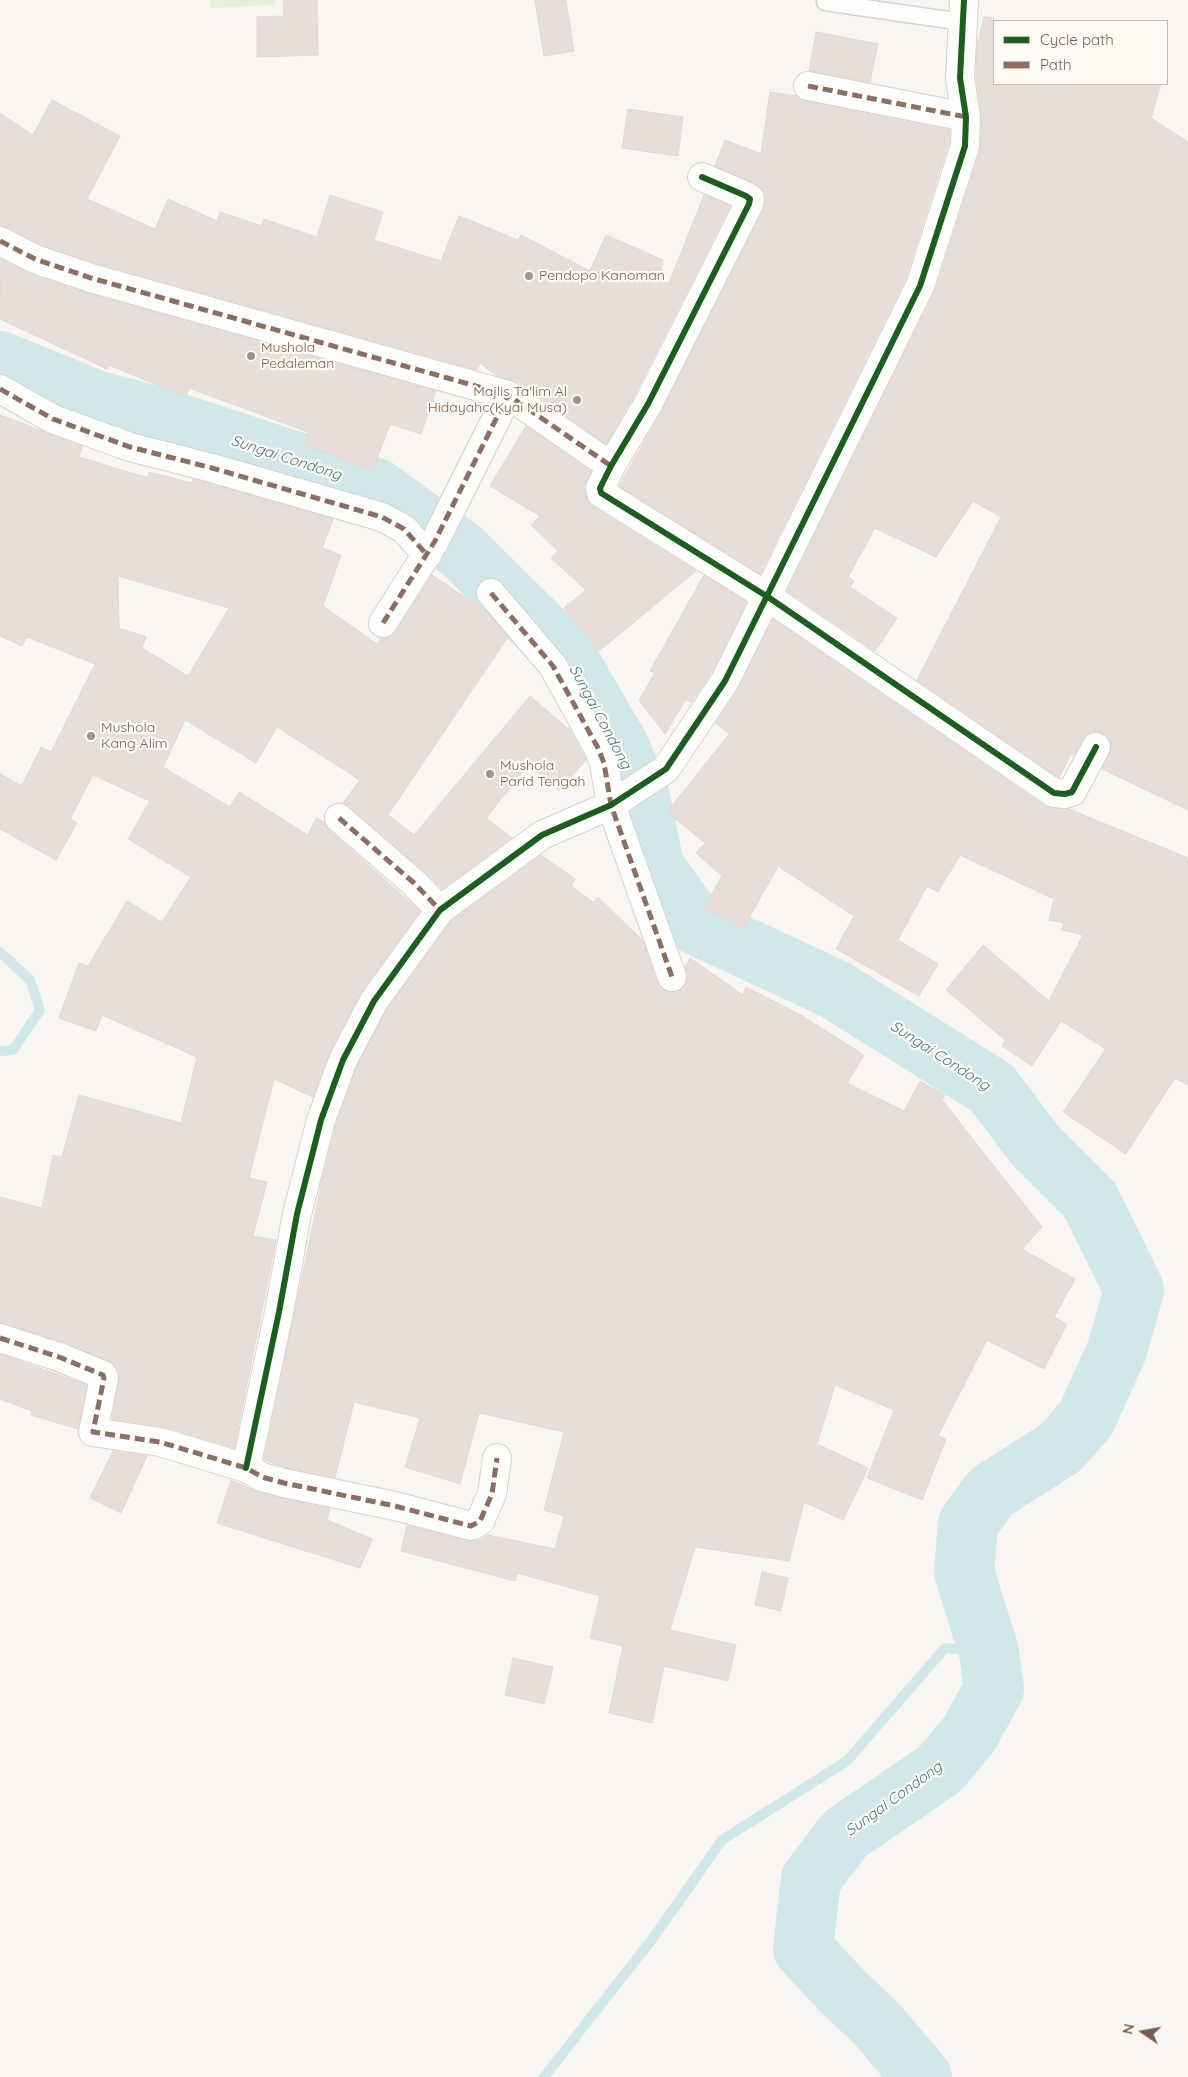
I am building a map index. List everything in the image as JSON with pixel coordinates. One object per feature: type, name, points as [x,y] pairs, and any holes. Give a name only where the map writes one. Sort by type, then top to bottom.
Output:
[{"type":"street","points":[[246,1468],[280,1312],[297,1214],[321,1120],[343,1060],[374,1001],[440,910],[542,835],[615,802],[666,770],[725,681],[920,286],[965,146],[966,117],[960,78],[963,11]]},
{"type":"street","points":[[808,86],[966,117]]},
{"type":"street","points":[[702,177],[746,196],[750,199],[749,204],[648,404],[611,466],[600,488],[601,493],[768,597],[1054,793],[1065,794],[1072,792],[1096,747]]},
{"type":"street","points":[[0,241],[35,259],[92,278],[508,396],[611,466]]},
{"type":"street","points":[[0,389],[53,419],[121,444],[222,470],[382,517],[431,548]]},
{"type":"street","points":[[383,623],[431,548],[464,487],[508,396]]},
{"type":"street","points":[[490,593],[553,666],[598,748],[672,977]]},
{"type":"street","points":[[339,818],[414,883],[440,910]]},
{"type":"street","points":[[0,1338],[59,1357],[103,1375],[104,1380],[93,1432],[160,1442],[246,1468],[284,1483],[395,1506],[471,1526],[480,1521],[492,1494],[497,1458]]},
{"type":"lane","points":[[825,2],[963,11]]},
{"type":"green space","points":[[210,0],[275,0],[275,5],[211,8]]},
{"type":"building","points":[[283,0],[317,0],[318,55],[257,57],[257,17],[284,16]]},
{"type":"building","points":[[535,0],[566,0],[574,51],[544,56]]},
{"type":"building","points":[[984,17],[994,18],[993,85],[1161,85],[1151,118],[1188,142],[1188,810],[1102,769],[1112,747],[1109,738],[1103,733],[1095,731],[1087,734],[1074,755],[1071,754],[1059,778],[917,680],[1001,517],[973,501],[936,557],[875,528],[848,577],[854,581],[850,587],[897,618],[875,651],[787,591],[935,291],[980,151],[982,117],[976,77],[977,46]]},
{"type":"building","points":[[816,32],[878,44],[870,82],[809,71]]},
{"type":"building","points":[[770,92],[797,96],[805,101],[950,130],[949,143],[905,280],[760,574],[619,486],[662,411],[763,211],[765,194],[759,186],[715,166],[725,140],[761,154]]},
{"type":"building","points":[[52,100],[120,136],[87,199],[155,229],[168,199],[217,221],[220,212],[262,226],[264,219],[317,237],[330,195],[383,212],[374,240],[441,261],[459,216],[518,240],[521,235],[590,271],[606,235],[663,260],[660,281],[669,283],[704,195],[730,206],[634,396],[606,444],[517,382],[497,376],[480,363],[477,370],[96,263],[41,245],[0,225],[0,113],[33,135]]},
{"type":"building","points":[[628,109],[683,117],[678,156],[622,148]]},
{"type":"building","points":[[1,259],[30,274],[87,293],[436,391],[421,434],[390,424],[373,470],[304,445],[308,432],[189,388],[186,397],[109,365],[107,369],[0,319]]},
{"type":"building","points":[[0,415],[82,446],[79,457],[148,478],[149,472],[192,483],[193,479],[333,519],[322,548],[341,555],[323,606],[377,644],[381,638],[390,637],[396,631],[432,575],[487,612],[508,637],[388,815],[414,835],[530,696],[570,730],[586,760],[559,791],[528,765],[486,818],[512,838],[442,889],[424,871],[343,803],[360,780],[277,727],[256,763],[185,720],[163,767],[230,807],[239,792],[308,835],[316,818],[324,822],[329,830],[420,911],[360,994],[329,1053],[313,1097],[274,1079],[249,1178],[267,1182],[253,1236],[276,1240],[234,1448],[165,1427],[112,1419],[119,1381],[119,1373],[114,1364],[64,1342],[0,1323],[0,1197],[42,1208],[53,1155],[62,1157],[79,1095],[181,1123],[197,1057],[102,1015],[96,1031],[59,1018],[79,963],[88,966],[127,901],[162,922],[191,877],[128,839],[150,801],[93,775],[70,819],[77,823],[56,860],[0,829],[0,774],[22,786],[41,747],[51,752],[95,664],[27,637],[22,646],[0,636]],"holes":[[[118,576],[229,608],[188,676],[142,648],[146,637],[119,628]]]},
{"type":"building","points":[[526,426],[591,471],[585,491],[588,502],[592,506],[696,571],[599,651],[564,608],[586,590],[551,558],[558,551],[531,525],[540,516],[490,486]]},
{"type":"building","points":[[704,575],[747,602],[711,673],[691,703],[686,699],[665,734],[639,700],[655,673],[650,671]]},
{"type":"building","points":[[773,619],[1045,806],[1069,809],[1188,858],[1188,1085],[1175,1078],[1126,1154],[1063,1112],[1106,1049],[1061,1021],[1032,1066],[1002,1046],[1005,1040],[946,990],[983,945],[1049,1001],[1083,935],[1062,930],[1064,923],[1049,920],[1054,899],[960,855],[938,892],[927,886],[898,940],[938,964],[919,996],[836,949],[854,916],[778,866],[743,929],[704,908],[722,876],[696,853],[705,843],[667,812],[729,734],[716,723],[739,688]]},
{"type":"building","points":[[541,855],[575,879],[571,886],[593,902],[598,897],[643,941],[657,982],[662,989],[677,992],[684,987],[687,979],[685,967],[690,958],[743,995],[746,987],[799,1014],[864,1055],[847,1083],[904,1111],[920,1081],[945,1095],[942,1100],[1042,1227],[1022,1249],[1075,1279],[1054,1317],[1067,1324],[1044,1369],[987,1340],[938,1436],[946,1439],[922,1500],[867,1478],[894,1410],[835,1385],[817,1444],[868,1468],[843,1520],[804,1502],[789,1561],[695,1547],[670,1630],[736,1645],[728,1681],[664,1666],[652,1723],[609,1713],[623,1646],[590,1638],[600,1596],[517,1573],[515,1581],[401,1551],[407,1525],[467,1541],[479,1540],[488,1535],[555,1549],[564,1516],[544,1510],[564,1432],[479,1413],[460,1484],[405,1467],[420,1418],[354,1402],[335,1478],[288,1468],[264,1460],[323,1176],[336,1125],[357,1066],[387,1009],[451,921]]},
{"type":"building","points":[[0,1354],[87,1385],[78,1429],[31,1415],[32,1411],[0,1399]]},
{"type":"building","points":[[113,1451],[147,1456],[121,1513],[90,1498]]},
{"type":"building","points":[[231,1480],[258,1492],[330,1509],[327,1520],[372,1539],[360,1568],[217,1523]]},
{"type":"building","points":[[762,1572],[788,1578],[781,1611],[755,1605]]},
{"type":"building","points":[[513,1658],[553,1667],[544,1704],[505,1695]]},
{"type":"waterway","name":"Sungai Condong","points":[[0,361],[95,400],[159,417],[376,488],[462,551],[564,652],[620,748],[640,797],[654,866],[696,925],[834,989],[992,1088],[1034,1144],[1090,1200],[1134,1290],[1117,1350],[1086,1419],[1060,1448],[991,1492],[968,1524],[964,1572],[989,1652],[994,1689],[969,1734],[940,1769],[845,1834],[811,1879],[803,1949],[843,1992],[876,2023],[922,2077]]},
{"type":"waterway","points":[[0,952],[30,980],[40,1010],[13,1050],[0,1051]]},
{"type":"waterway","points":[[544,2077],[653,1938],[722,1840],[847,1761],[945,1648],[989,1652]]},
{"type":"marked path","points":[[808,86],[966,117]]},
{"type":"marked path","points":[[0,241],[35,259],[91,278],[508,395],[611,466]]},
{"type":"marked path","points":[[0,389],[53,419],[130,447],[212,468],[382,517],[404,529],[427,555]]},
{"type":"marked path","points":[[383,623],[435,541],[508,395]]},
{"type":"marked path","points":[[491,593],[553,666],[598,748],[604,763],[611,805],[672,977]]},
{"type":"marked path","points":[[339,818],[414,883],[440,910]]},
{"type":"marked path","points":[[0,1338],[59,1357],[103,1375],[104,1378],[93,1432],[160,1442],[246,1468],[262,1477],[284,1483],[395,1506],[471,1526],[480,1521],[492,1494],[497,1458]]},
{"type":"cycle path","points":[[246,1468],[279,1312],[297,1214],[321,1120],[343,1060],[374,1001],[440,910],[542,835],[611,805],[666,769],[725,681],[920,286],[965,146],[966,117],[960,78],[964,0]]},
{"type":"cycle path","points":[[702,177],[746,196],[750,199],[749,204],[648,404],[611,466],[600,488],[601,493],[768,597],[1054,793],[1065,794],[1072,792],[1096,747]]},
{"type":"place","name":"Pendopo Kanoman","points":[[529,276]]},
{"type":"place","name":"Mushola Pedaleman","points":[[251,356]]},
{"type":"place","name":"Majlis Ta'lim Al Hidayahc(Kyai Musa)","points":[[577,400]]},
{"type":"place","name":"Mushola Kang Alim","points":[[91,736]]},
{"type":"place","name":"Mushola Parid Tengah","points":[[490,774]]}]
